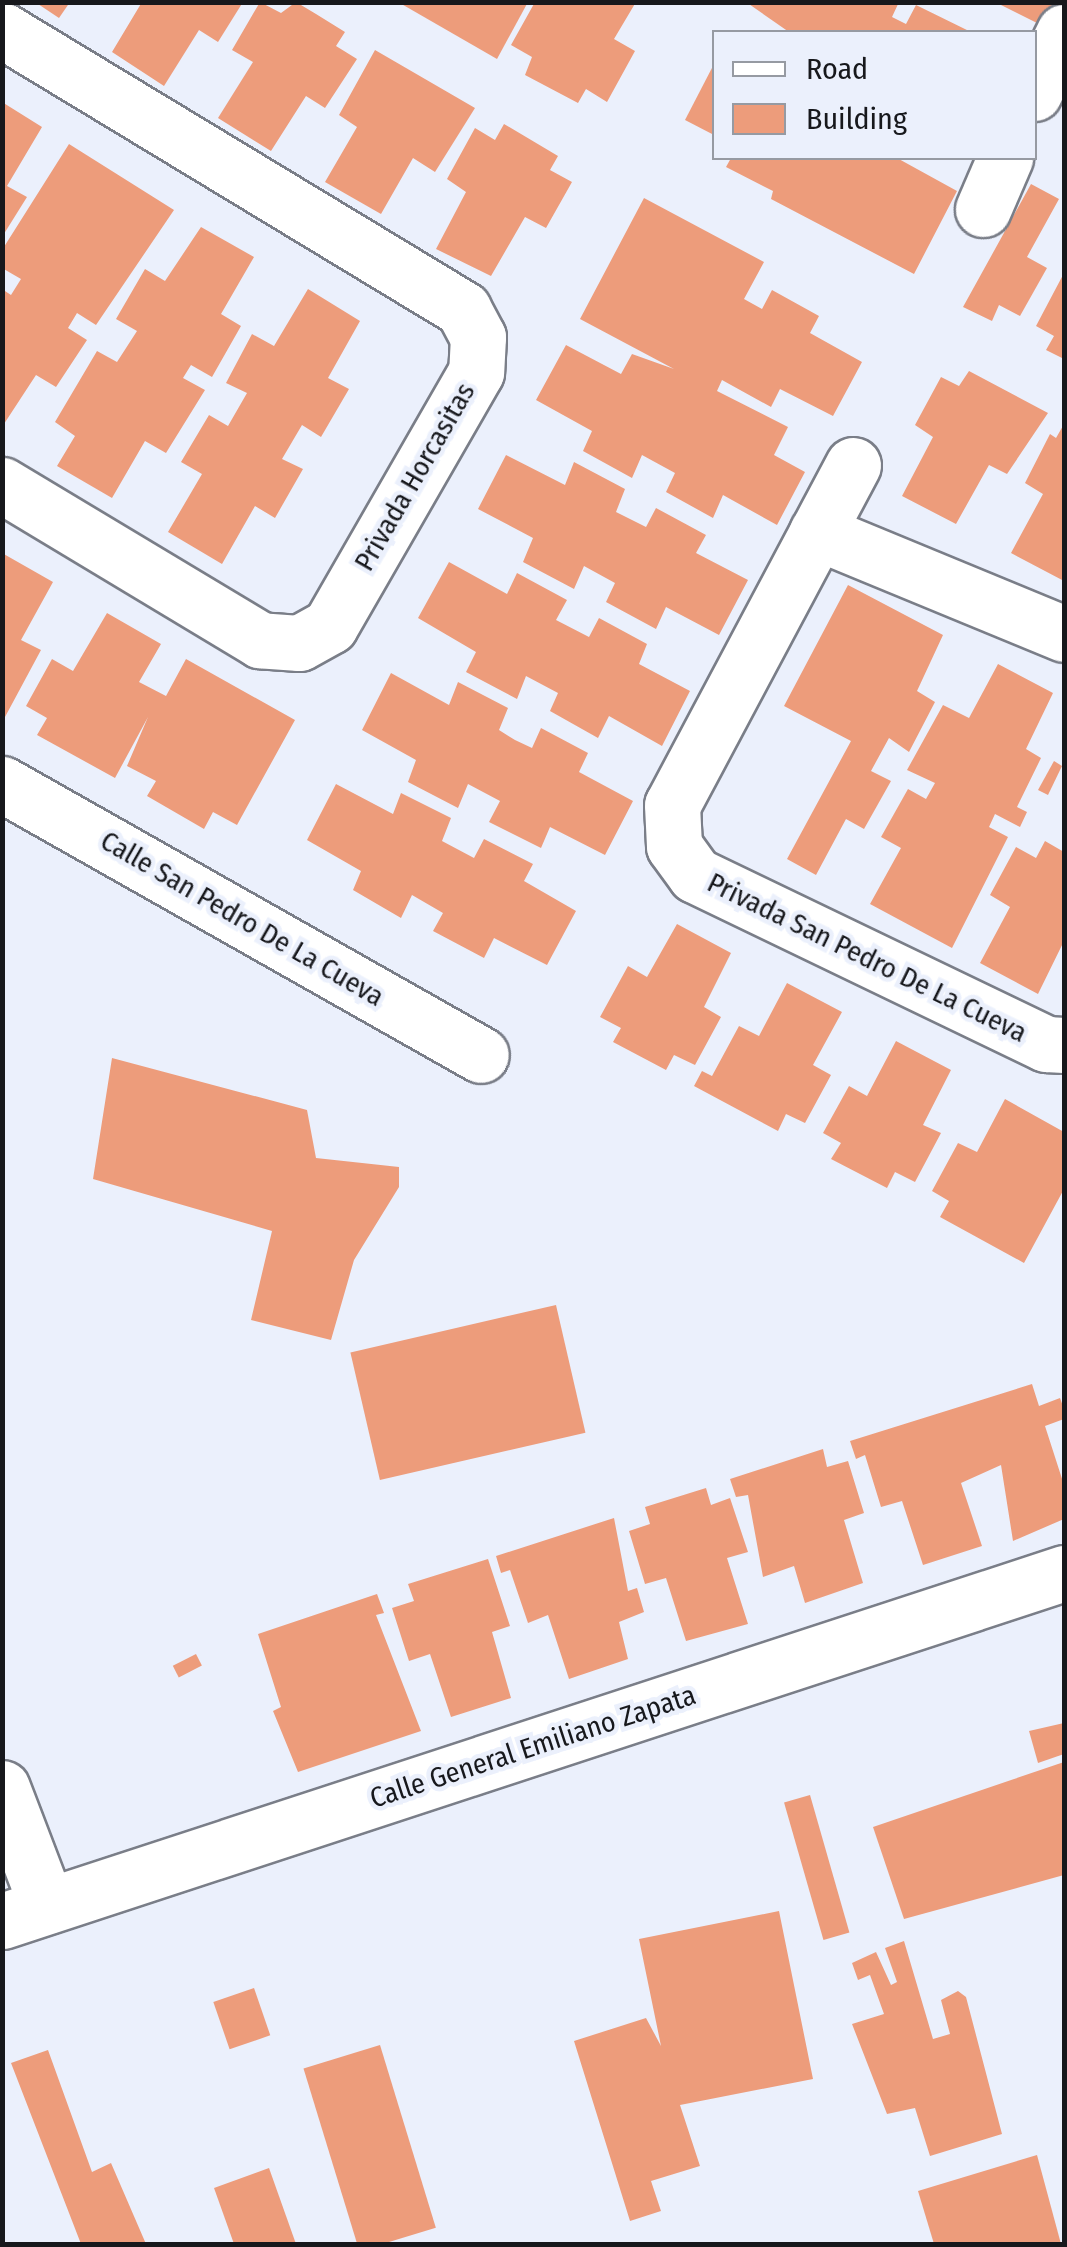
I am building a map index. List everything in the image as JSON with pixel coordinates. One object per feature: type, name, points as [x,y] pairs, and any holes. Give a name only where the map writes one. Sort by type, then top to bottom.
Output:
[{"type":"street","name":"Privada Horcasitas","points":[[2,30],[463,309],[478,337],[476,372],[330,626],[299,643],[260,640],[2,486]]},
{"type":"street","points":[[1037,87],[1064,32]]},
{"type":"street","points":[[1037,108],[1064,123]]},
{"type":"street","points":[[983,209],[1005,160]]},
{"type":"street","name":"Privada San Pedro De La Cueva","points":[[853,465],[672,805],[674,846],[696,875],[1046,1044],[1064,1045]]},
{"type":"street","points":[[817,532],[1064,634]]},
{"type":"street","name":"Calle San Pedro De La Cueva","points":[[2,784],[481,1054]]},
{"type":"street","name":"Calle General Emiliano Zapata","points":[[25,1914],[1064,1573]]},
{"type":"street","points":[[2,1788],[25,1914]]},
{"type":"building","points":[[35,2],[70,2],[59,18]]},
{"type":"building","points":[[142,2],[243,2],[218,42],[199,30],[164,86],[112,52]]},
{"type":"building","points":[[260,2],[281,13],[296,2],[345,32],[336,46],[357,59],[325,108],[306,96],[271,151],[218,118],[253,62],[232,50]]},
{"type":"building","points":[[398,2],[528,2],[497,59]]},
{"type":"building","points":[[535,2],[636,2],[614,39],[635,51],[607,102],[586,89],[578,103],[525,75],[532,57],[511,45]]},
{"type":"building","points":[[746,2],[899,2],[892,17],[906,24],[916,5],[967,30],[786,30]]},
{"type":"building","points":[[995,2],[1056,2],[1043,26]]},
{"type":"building","points":[[375,50],[475,108],[435,172],[413,158],[381,214],[325,182],[357,127],[339,115]]},
{"type":"building","points":[[712,68],[712,134],[685,120]]},
{"type":"building","points":[[2,102],[42,127],[7,186],[27,197],[2,237]]},
{"type":"building","points":[[504,124],[558,156],[550,170],[572,182],[546,228],[525,217],[491,276],[436,249],[466,192],[447,179],[475,128],[495,140]]},
{"type":"building","points":[[69,144],[174,210],[96,325],[77,313],[68,328],[87,340],[56,387],[36,375],[2,427],[2,289],[11,295],[21,279],[2,268],[2,250]]},
{"type":"building","points":[[730,160],[901,160],[957,191],[914,274],[771,199],[773,191],[726,167]]},
{"type":"building","points":[[1031,184],[1059,199],[1027,257],[1047,268],[1020,316],[999,305],[992,321],[963,307]]},
{"type":"building","points":[[644,198],[764,262],[744,299],[762,309],[772,290],[819,316],[810,333],[862,362],[833,416],[780,389],[771,407],[722,380],[717,391],[788,427],[774,455],[805,472],[777,525],[723,495],[713,518],[666,492],[675,473],[642,455],[632,478],[583,451],[592,431],[536,400],[566,345],[621,374],[632,354],[674,369],[580,319]]},
{"type":"building","points":[[201,227],[254,257],[221,314],[241,326],[212,377],[191,365],[183,378],[205,390],[166,453],[145,441],[112,498],[57,466],[75,436],[55,422],[97,351],[117,362],[137,331],[116,319],[145,269],[165,281]]},
{"type":"building","points":[[1064,273],[1064,359],[1046,350],[1054,336],[1036,326]]},
{"type":"building","points":[[308,289],[360,321],[328,378],[349,389],[321,437],[302,425],[282,459],[303,469],[275,518],[255,506],[222,564],[168,532],[202,474],[181,462],[209,415],[228,426],[247,393],[226,383],[252,334],[274,346]]},
{"type":"building","points":[[969,371],[1048,413],[1007,474],[989,465],[956,524],[902,496],[933,437],[915,425],[941,377],[959,386]]},
{"type":"building","points":[[1064,424],[1064,581],[1011,553],[1043,494],[1025,483],[1050,434],[1056,438]]},
{"type":"building","points":[[506,455],[565,485],[574,462],[625,489],[616,512],[646,527],[656,508],[706,535],[696,553],[748,580],[719,635],[666,607],[656,629],[606,602],[615,583],[584,566],[574,589],[523,562],[533,538],[478,509]]},
{"type":"building","points":[[2,553],[53,582],[21,640],[41,650],[5,717]]},
{"type":"building","points":[[449,562],[507,594],[517,573],[567,600],[556,620],[589,637],[599,618],[647,644],[639,664],[690,691],[662,746],[609,716],[598,738],[550,711],[558,693],[526,676],[517,699],[466,672],[476,652],[418,618]]},
{"type":"building","points":[[848,585],[943,635],[917,691],[935,702],[909,752],[889,738],[871,771],[891,781],[864,829],[846,819],[816,875],[787,859],[851,741],[784,706]]},
{"type":"building","points":[[107,613],[161,644],[139,682],[166,696],[186,659],[295,720],[237,825],[213,812],[204,829],[147,796],[156,781],[127,766],[148,717],[115,778],[37,735],[47,718],[26,706],[52,659],[73,671]]},
{"type":"building","points":[[998,664],[1053,693],[1026,749],[1041,758],[1017,807],[1027,812],[1020,827],[995,814],[989,827],[1008,837],[952,948],[870,904],[901,848],[881,837],[908,789],[926,799],[935,783],[907,770],[943,705],[969,718]]},
{"type":"building","points":[[391,673],[449,705],[458,682],[508,708],[499,730],[515,740],[532,748],[541,728],[588,753],[579,772],[633,801],[605,855],[550,827],[541,848],[489,822],[500,801],[468,784],[458,808],[408,782],[416,760],[362,730]]},
{"type":"building","points":[[1054,761],[1062,766],[1048,795],[1038,790]]},
{"type":"building","points":[[336,784],[393,814],[401,793],[451,818],[442,841],[474,858],[484,839],[533,864],[524,881],[576,911],[547,965],[494,938],[484,958],[433,931],[443,913],[412,895],[401,918],[353,890],[361,871],[307,840]]},
{"type":"building","points":[[1045,841],[1064,852],[1064,941],[1038,994],[980,963],[1010,907],[990,895],[1016,847],[1036,858]]},
{"type":"building","points":[[677,924],[731,953],[704,1007],[721,1017],[695,1065],[674,1055],[666,1070],[613,1042],[621,1028],[600,1017],[628,966],[647,977]]},
{"type":"building","points":[[787,983],[842,1012],[813,1065],[831,1075],[805,1123],[786,1114],[778,1131],[694,1086],[702,1071],[712,1076],[739,1026],[759,1036]]},
{"type":"building","points":[[896,1041],[951,1070],[923,1125],[941,1133],[915,1182],[895,1172],[887,1188],[831,1159],[841,1143],[823,1133],[849,1086],[867,1096]]},
{"type":"building","points":[[112,1058],[307,1110],[316,1158],[399,1167],[399,1187],[354,1260],[331,1340],[251,1320],[272,1231],[93,1179]]},
{"type":"building","points":[[1005,1099],[1064,1132],[1064,1189],[1024,1263],[940,1217],[949,1201],[932,1191],[958,1143],[977,1152]]},
{"type":"building","points":[[556,1305],[585,1433],[380,1480],[350,1352]]},
{"type":"building","points":[[1032,1384],[1039,1406],[1060,1398],[1064,1409],[1064,1419],[1045,1426],[1064,1485],[1064,1519],[1013,1541],[1001,1465],[961,1483],[982,1546],[923,1565],[902,1501],[881,1507],[865,1455],[856,1459],[850,1441]]},
{"type":"building","points":[[823,1449],[827,1467],[848,1461],[864,1513],[844,1520],[863,1583],[805,1603],[794,1566],[763,1577],[748,1495],[736,1497],[730,1479]]},
{"type":"building","points":[[706,1488],[711,1505],[730,1498],[748,1552],[727,1558],[748,1624],[686,1641],[666,1578],[645,1584],[629,1531],[650,1524],[645,1507]]},
{"type":"building","points":[[614,1518],[628,1591],[637,1588],[644,1612],[619,1622],[628,1659],[569,1679],[548,1615],[528,1623],[510,1570],[501,1573],[496,1556]]},
{"type":"building","points":[[488,1559],[510,1626],[492,1632],[511,1698],[451,1717],[430,1654],[409,1661],[392,1608],[414,1601],[408,1584]]},
{"type":"building","points":[[377,1594],[384,1613],[376,1615],[421,1731],[298,1772],[273,1711],[281,1707],[258,1634]]},
{"type":"building","points":[[196,1654],[202,1666],[179,1677],[173,1666]]},
{"type":"building","points":[[1064,1723],[1064,1754],[1038,1763],[1029,1731]]},
{"type":"building","points":[[1064,1762],[1064,1875],[904,1919],[873,1827]]},
{"type":"building","points":[[810,1795],[849,1932],[823,1940],[784,1802]]},
{"type":"building","points":[[779,1911],[813,2079],[680,2105],[700,2166],[651,2181],[661,2211],[630,2221],[574,2041],[646,2018],[661,2046],[639,1939]]},
{"type":"building","points":[[904,1941],[933,2039],[950,2034],[941,2000],[958,1991],[966,1997],[1002,2134],[930,2156],[915,2108],[887,2114],[852,2024],[884,2014],[870,1975],[858,1980],[852,1963],[876,1952],[891,1985],[897,1982],[885,1948]]},
{"type":"building","points":[[254,1988],[270,2035],[230,2049],[213,2002]]},
{"type":"building","points":[[380,2045],[436,2228],[382,2244],[357,2244],[303,2068]]},
{"type":"building","points":[[48,2050],[92,2172],[111,2163],[146,2244],[81,2244],[11,2063]]},
{"type":"building","points":[[1037,2155],[1061,2244],[934,2244],[918,2191]]},
{"type":"building","points":[[269,2168],[296,2244],[234,2244],[214,2188]]}]
